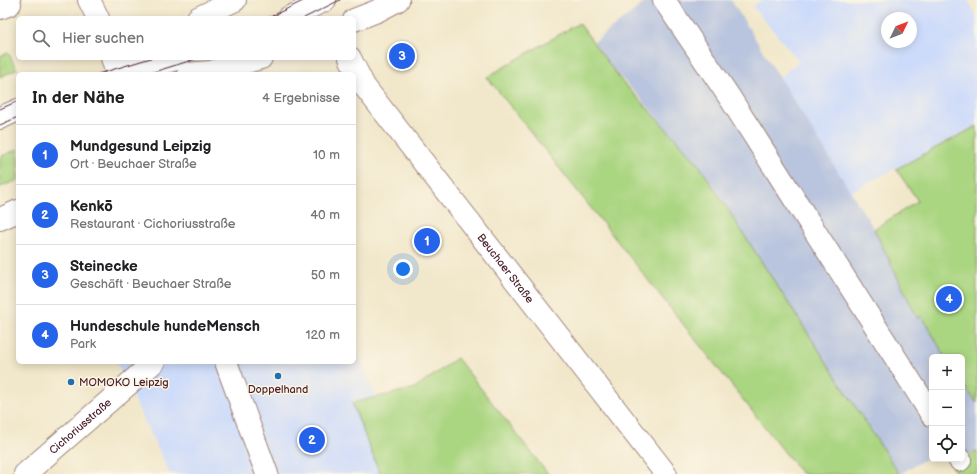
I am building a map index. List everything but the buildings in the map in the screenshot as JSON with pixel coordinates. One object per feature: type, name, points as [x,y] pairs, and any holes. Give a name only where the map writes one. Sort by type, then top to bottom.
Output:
[{"type":"street","points":[[89,0],[97,16]]},
{"type":"street","points":[[202,16],[235,0]]},
{"type":"street","points":[[292,16],[325,0]]},
{"type":"street","points":[[356,19],[377,11],[398,0]]},
{"type":"street","points":[[664,0],[730,98],[929,410]]},
{"type":"street","points":[[113,60],[116,72]]},
{"type":"street","points":[[124,72],[140,60]]},
{"type":"street","points":[[134,72],[173,60]]},
{"type":"street","points":[[210,72],[254,60]]},
{"type":"street","name":"Beuchaer Straße","points":[[351,60],[364,86],[666,474]]},
{"type":"street","points":[[0,118],[16,111]]},
{"type":"street","name":"Cichoriusstraße","points":[[25,474],[152,364]]},
{"type":"street","points":[[227,364],[267,474]]},
{"type":"shaded area","points":[[648,0],[731,0],[874,229],[945,354],[929,354],[929,457],[899,474],[849,406],[712,183],[641,99],[612,68],[594,42]]},
{"type":"shaded area","points":[[761,0],[968,0],[977,17],[977,125],[851,192],[779,78],[799,61],[753,7]]},
{"type":"shaded area","points":[[356,347],[407,474],[170,474],[117,364],[356,364]]},
{"type":"shaded area","points":[[965,383],[977,401],[977,450],[965,456]]},
{"type":"green space","points":[[579,23],[620,79],[697,162],[899,474],[802,474],[487,77]]},
{"type":"green space","points":[[8,53],[17,69],[0,77],[0,56]]},
{"type":"green space","points":[[977,126],[977,403],[965,387],[965,354],[943,354],[922,316],[918,319],[874,229],[918,201],[896,169]]},
{"type":"green space","points":[[16,150],[16,181],[0,187],[0,157]]},
{"type":"green space","points":[[457,358],[548,474],[380,474],[352,403],[416,388]]},
{"type":"green space","points":[[977,451],[977,474],[956,474],[952,466],[958,462],[965,462],[965,457]]},
{"type":"tram line","points":[[272,16],[305,0]]},
{"type":"tram line","points":[[308,16],[340,0]]},
{"type":"tram line","points":[[105,72],[144,60]]},
{"type":"tram line","points":[[154,72],[192,60]]},
{"type":"tram line","points":[[0,109],[16,102]]},
{"type":"tram line","points":[[0,125],[16,118]]},
{"type":"place","name":"Steinecke","points":[[402,56]]},
{"type":"place","name":"Mundgesund Leipzig","points":[[427,241]]},
{"type":"place","name":"Hundeschule hundeMensch","points":[[949,299]]},
{"type":"place","name":"Doppelhand","points":[[278,376]]},
{"type":"place","name":"MOMOKO Leipzig","points":[[71,382]]},
{"type":"place","name":"Kenkō","points":[[312,440]]}]
